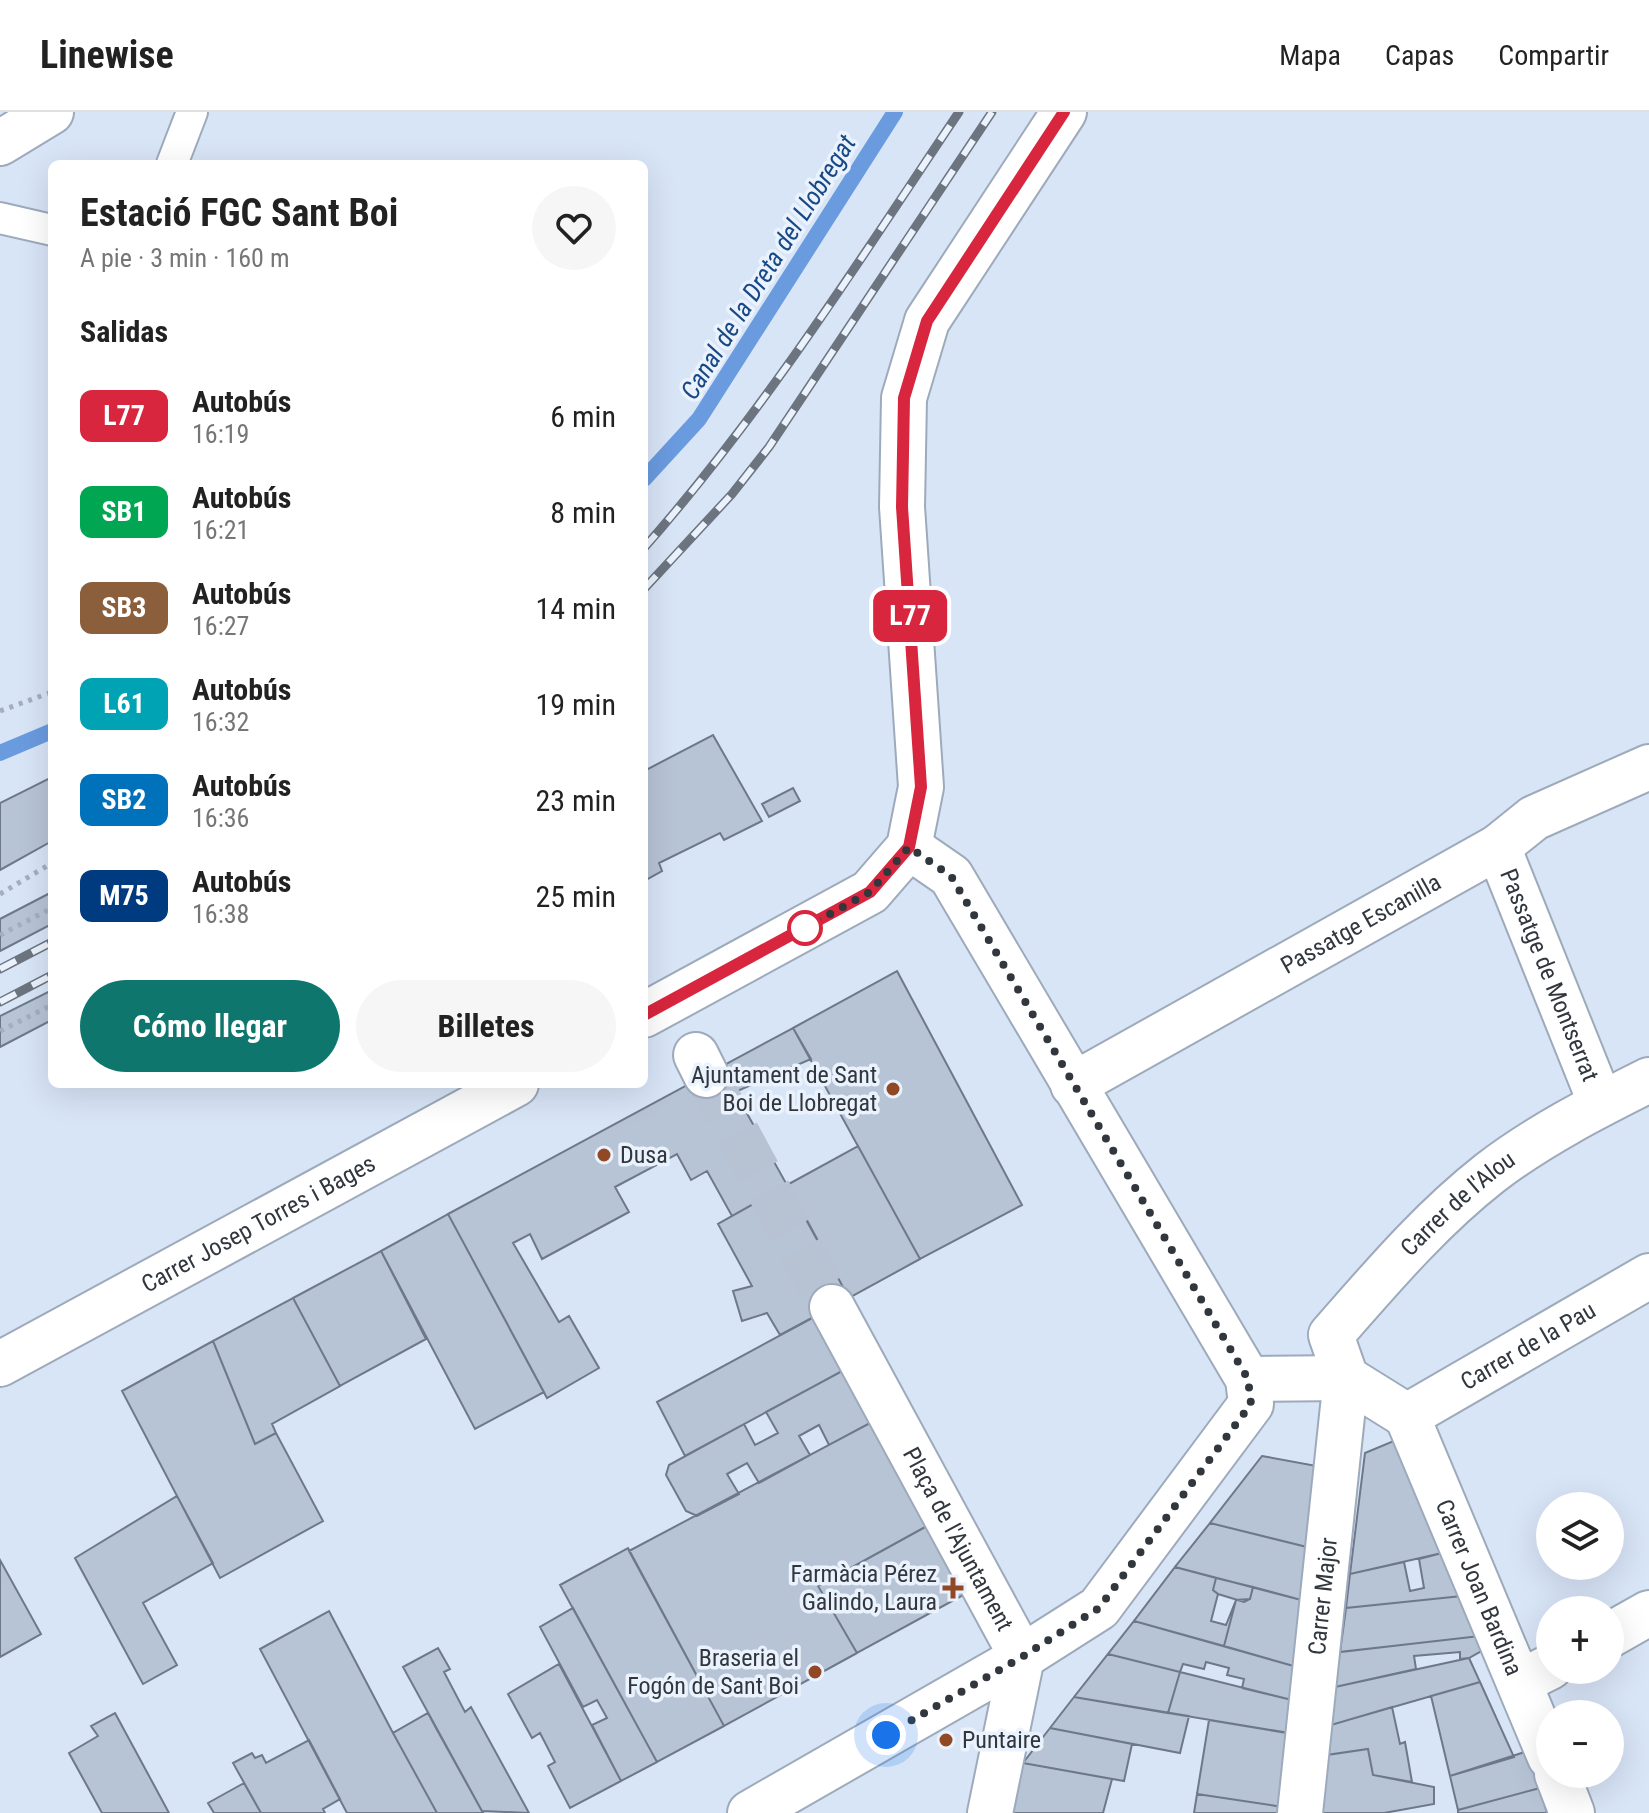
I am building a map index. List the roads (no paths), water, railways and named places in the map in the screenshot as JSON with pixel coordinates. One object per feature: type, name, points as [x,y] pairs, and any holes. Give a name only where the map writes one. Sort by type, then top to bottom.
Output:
[{"type":"street","points":[[0,143],[51,112]]},
{"type":"street","points":[[648,1013],[870,892],[909,847],[921,787],[902,507],[904,398],[927,321],[1064,112]]},
{"type":"street","name":"Passatge Escanilla","points":[[1073,1085],[1498,847],[1534,818],[1649,767]]},
{"type":"street","points":[[909,847],[951,876],[1248,1379],[1346,1378],[1407,1416]]},
{"type":"street","name":"Passatge de Montserrat","points":[[1498,847],[1601,1104]]},
{"type":"street","name":"Carrer de l'Alou","points":[[1346,1378],[1331,1335],[1426,1229],[1491,1173],[1601,1104],[1649,1080]]},
{"type":"street","name":"Carrer Josep Torres i Bages","points":[[0,1364],[509,1088]]},
{"type":"street","name":"Carrer de la Pau","points":[[1407,1416],[1649,1276]]},
{"type":"street","name":"Plaça de l'Ajuntament","points":[[832,1307],[1022,1657],[1099,1608],[1251,1404],[1248,1379]]},
{"type":"street","name":"Carrer Major","points":[[1300,1813],[1346,1378]]},
{"type":"street","name":"Carrer Joan Bardina","points":[[1407,1416],[1535,1674],[1540,1700]]},
{"type":"street","points":[[1624,1627],[1649,1613]]},
{"type":"street","points":[[750,1813],[1022,1657]]},
{"type":"street","points":[[990,1813],[1022,1657]]},
{"type":"street","points":[[1562,1788],[1572,1813]]},
{"type":"lane","points":[[174,160],[192,112]]},
{"type":"lane","points":[[0,218],[48,229]]},
{"type":"waterway","name":"Canal de la Dreta del Llobregat","points":[[648,475],[699,419],[895,112]]},
{"type":"waterway","name":"Canal de la Dreta del Llobregat","points":[[0,753],[48,733]]},
{"type":"tunnel","points":[[706,1075],[832,1307]]},
{"type":"railway","points":[[648,543],[688,497],[770,390],[959,112]]},
{"type":"railway","points":[[648,585],[732,494],[769,447],[992,112]]},
{"type":"railway","points":[[0,969],[48,944]]},
{"type":"railway","points":[[0,1002],[48,977]]},
{"type":"place","name":"Ajuntament de Sant Boi de Llobregat","points":[[893,1089]]},
{"type":"place","name":"Dusa","points":[[604,1155]]},
{"type":"place","name":"Farmàcia Pérez Galindo, Laura","points":[[953,1588]]},
{"type":"place","name":"Braseria el Fogón de Sant Boi","points":[[815,1672]]},
{"type":"place","name":"Puntaire","points":[[946,1740]]}]
